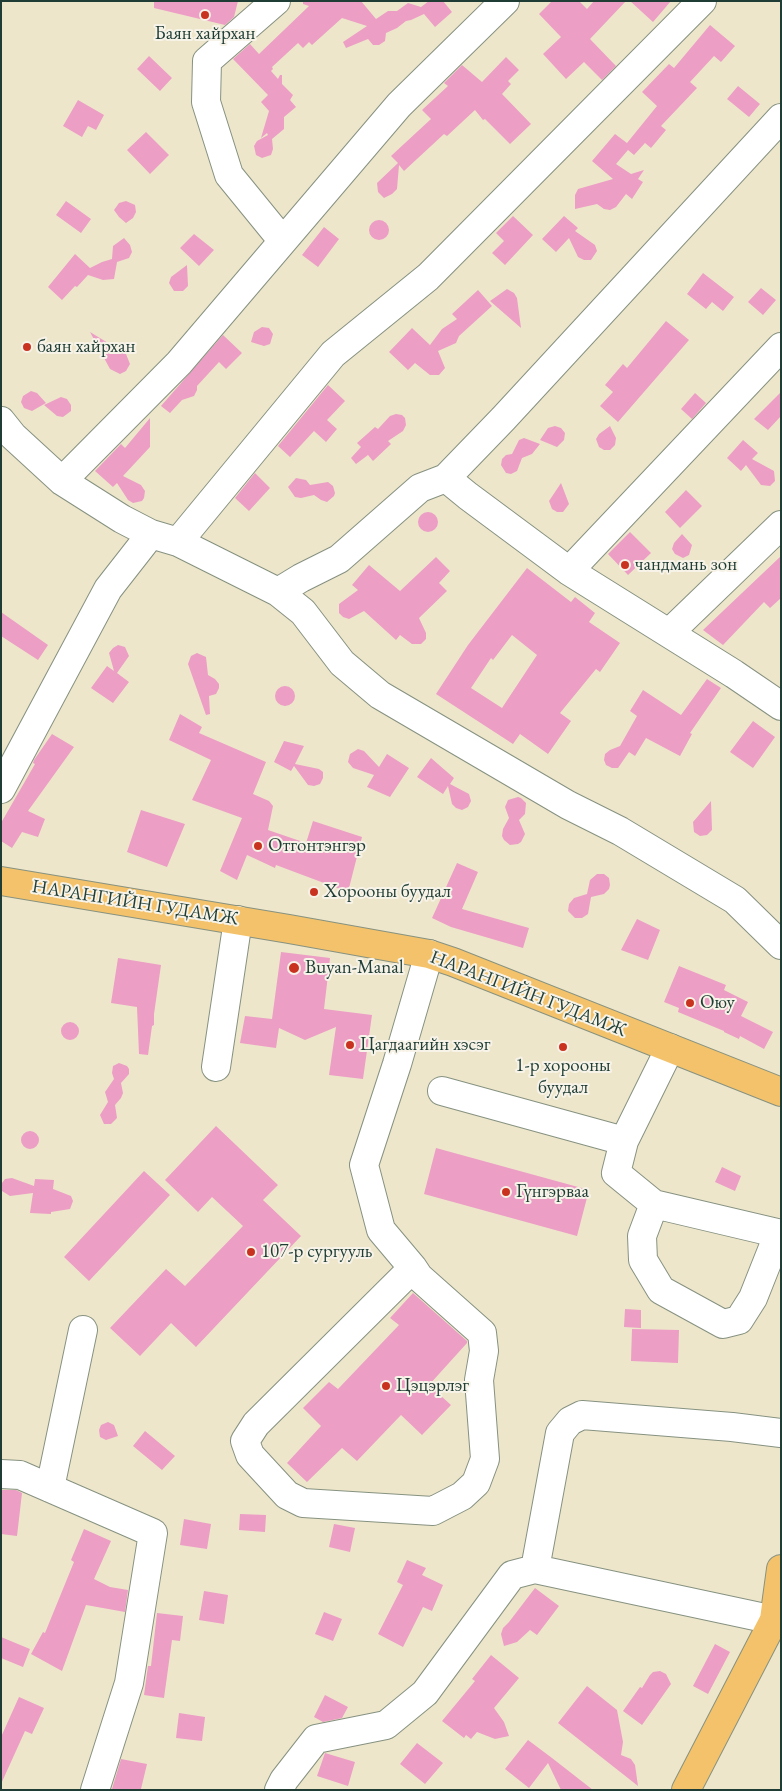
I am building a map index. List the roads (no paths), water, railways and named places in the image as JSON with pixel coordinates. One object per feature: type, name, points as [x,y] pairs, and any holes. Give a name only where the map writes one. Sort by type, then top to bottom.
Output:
[{"type":"main road","name":"НАРАНГИЙН ГУДАМЖ","points":[[1,881],[429,954],[781,1092]]},
{"type":"main road","points":[[686,1790],[774,1620],[781,1569]]},
{"type":"street","points":[[276,1],[207,61],[206,102],[229,175],[282,240]]},
{"type":"street","points":[[62,481],[178,362],[399,105],[505,1]]},
{"type":"street","points":[[178,542],[333,354],[428,277],[702,1]]},
{"type":"street","points":[[278,592],[338,559],[420,488],[446,478],[510,412],[781,118]]},
{"type":"street","points":[[570,571],[781,347]]},
{"type":"street","points":[[1,422],[13,436],[62,481],[122,519],[151,534],[178,542],[278,592],[303,612],[342,663],[380,695],[568,805],[620,831],[735,900],[781,945]]},
{"type":"street","points":[[446,478],[570,571],[781,706]]},
{"type":"street","points":[[669,633],[781,525]]},
{"type":"street","points":[[1,789],[108,589],[151,534]]},
{"type":"street","points":[[216,1067],[238,920]]},
{"type":"street","points":[[413,1268],[256,1424],[245,1441],[250,1455],[287,1495],[303,1503],[434,1510],[462,1496],[476,1483],[485,1459],[479,1380],[484,1351],[482,1333],[419,1276],[413,1268],[381,1230],[364,1165],[398,1064],[429,954]]},
{"type":"street","points":[[654,1204],[642,1236],[643,1260],[661,1290],[723,1324],[739,1320],[752,1298],[779,1235],[654,1204],[616,1173],[624,1141],[670,1048]]},
{"type":"street","points":[[442,1091],[624,1141]]},
{"type":"street","points":[[50,1488],[84,1330]]},
{"type":"street","points":[[535,1569],[560,1433],[570,1422],[582,1416],[781,1432]]},
{"type":"street","points":[[1,1474],[20,1475],[154,1533],[130,1683],[95,1790]]},
{"type":"street","points":[[279,1790],[284,1780],[316,1739],[386,1725],[425,1693],[512,1575],[535,1569],[774,1620]]},
{"type":"place","name":"Баян хайрхан","points":[[205,15]]},
{"type":"place","name":"баян хайрхан","points":[[27,347]]},
{"type":"place","name":"чандмань зон","points":[[625,565]]},
{"type":"place","name":"Отгонтэнгэр","points":[[258,846]]},
{"type":"place","name":"Хорооны буудал","points":[[314,892]]},
{"type":"place","name":"Buyan-Manal","points":[[294,968]]},
{"type":"place","name":"Оюу","points":[[690,1003]]},
{"type":"place","name":"Цагдаагийн хэсэг","points":[[350,1045]]},
{"type":"place","name":"1-р хорооны буудал","points":[[563,1047]]},
{"type":"place","name":"Гүнгэрваа","points":[[506,1192]]},
{"type":"place","name":"107-р сургууль","points":[[251,1252]]},
{"type":"place","name":"Цэцэрлэг","points":[[386,1386]]}]
